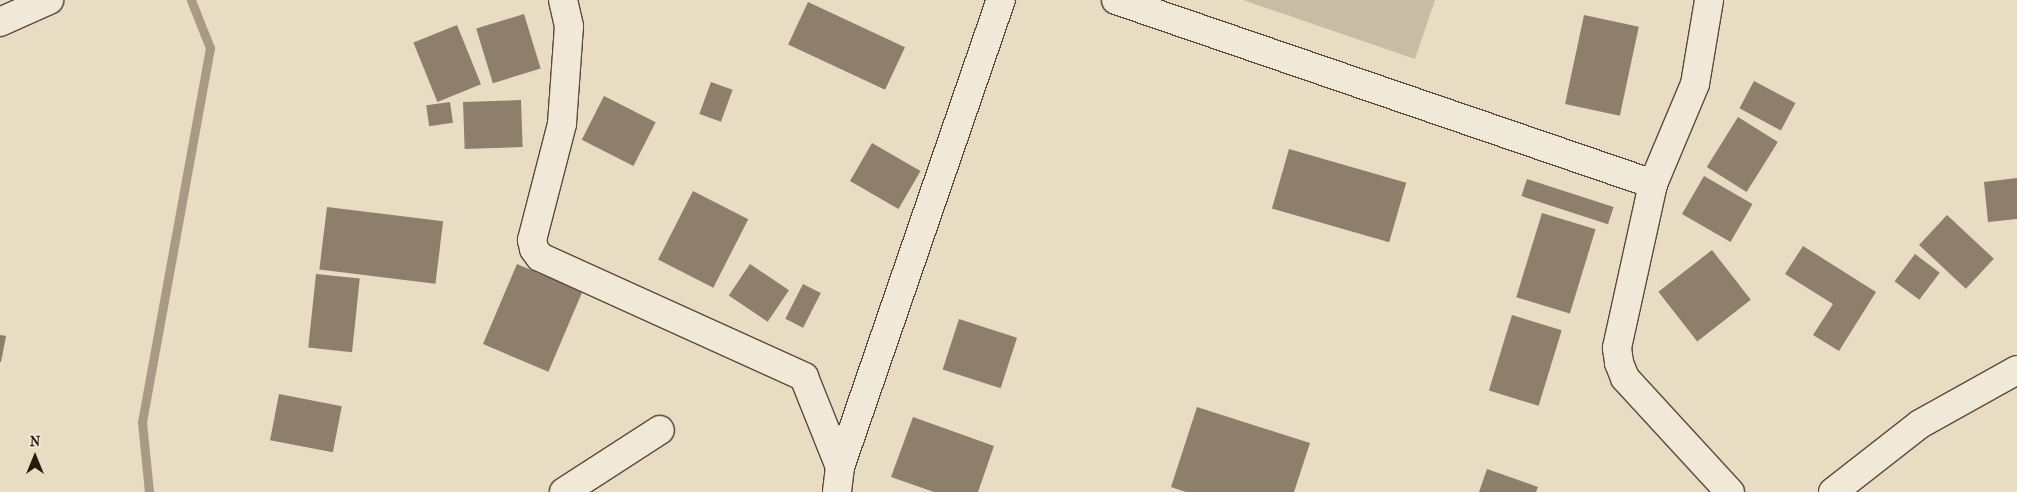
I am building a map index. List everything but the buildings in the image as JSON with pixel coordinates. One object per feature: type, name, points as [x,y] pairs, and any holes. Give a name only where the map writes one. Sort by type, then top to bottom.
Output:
[{"type":"street","points":[[0,22],[49,0]]},
{"type":"street","points":[[563,0],[569,26],[562,124],[532,240],[534,249],[540,257],[796,370],[804,377],[838,480]]},
{"type":"street","points":[[838,480],[1001,0]]},
{"type":"street","points":[[1116,0],[1652,184]]},
{"type":"street","points":[[1709,0],[1695,84],[1652,184],[1617,348],[1619,363],[1625,378],[1730,492]]},
{"type":"street","points":[[1833,492],[1920,424],[2017,370]]},
{"type":"street","points":[[564,492],[660,430]]},
{"type":"shaded area","points":[[1243,0],[1435,0],[1415,59]]},
{"type":"waterway","points":[[149,492],[142,422],[210,48],[191,0]]}]
